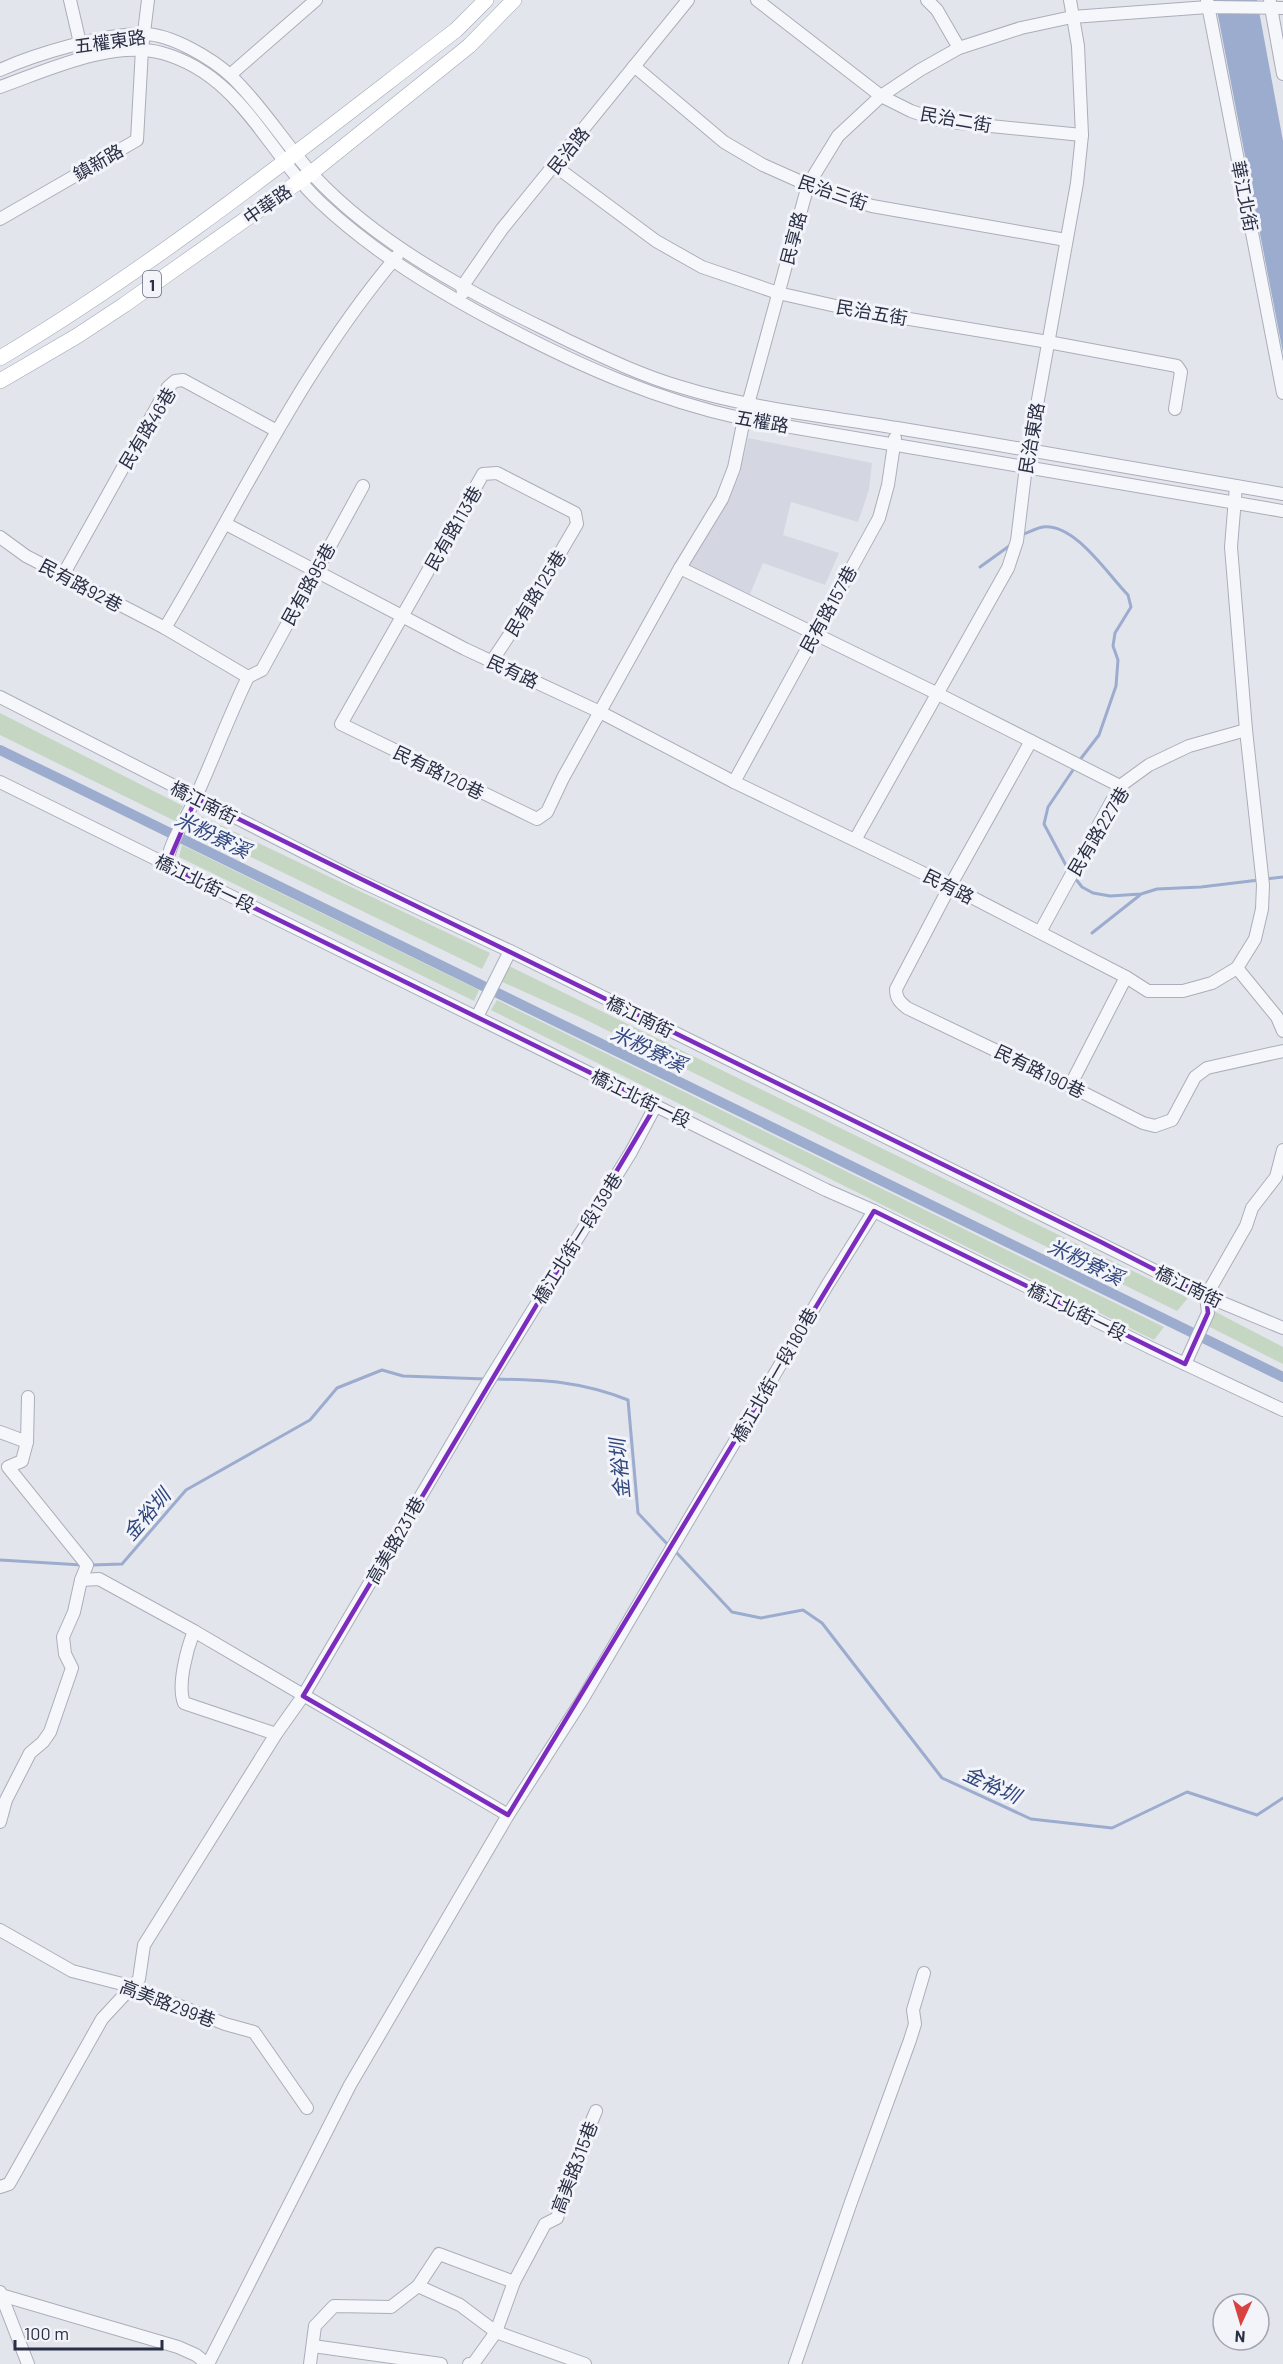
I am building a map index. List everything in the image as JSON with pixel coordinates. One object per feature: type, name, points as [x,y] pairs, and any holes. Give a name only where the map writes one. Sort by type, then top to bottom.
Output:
[{"type":"main road","name":"中華路","points":[[0,358],[142,268],[456,30],[486,0]]},
{"type":"main road","name":"中華路","points":[[0,381],[77,336],[124,305],[306,177],[469,46],[514,0]]},
{"type":"street","points":[[70,0],[80,43]]},
{"type":"street","name":"鎮新路","points":[[0,219],[137,140],[142,49],[148,0]]},
{"type":"street","points":[[230,75],[316,0]]},
{"type":"street","name":"民治路","points":[[462,287],[502,229],[688,0]]},
{"type":"street","name":"民治二街","points":[[757,0],[881,96],[911,111],[934,119],[1082,135]]},
{"type":"street","points":[[927,0],[937,10],[959,48]]},
{"type":"street","name":"民治東路","points":[[855,840],[1008,568],[1017,540],[1026,466],[1077,183],[1082,135],[1078,46],[1070,0]]},
{"type":"street","name":"民享路","points":[[600,712],[680,568],[722,499],[734,468],[744,419],[808,185],[838,136],[881,96],[920,70],[959,48],[1021,28],[1072,17],[1207,3],[1275,6]]},
{"type":"street","name":"華江北街","points":[[1207,3],[1283,393]]},
{"type":"street","points":[[1275,6],[1283,75]]},
{"type":"street","name":"五權東路","points":[[0,70],[80,43],[144,34],[158,36],[198,53],[230,75],[253,100],[290,157]]},
{"type":"street","name":"五權東路","points":[[0,87],[66,63],[119,51],[142,49],[163,54],[186,63],[223,87],[244,107],[306,177]]},
{"type":"street","name":"民治三街","points":[[634,66],[724,142],[763,165],[808,185],[872,206],[1066,240]]},
{"type":"street","name":"民治五街","points":[[555,166],[665,247],[702,267],[778,292],[849,309],[1177,366],[1181,372],[1175,409]]},
{"type":"street","name":"五權路","points":[[306,177],[329,191],[402,250],[462,287],[602,356],[678,387],[748,405],[1283,494]]},
{"type":"street","name":"五權路","points":[[306,177],[320,202],[394,260],[465,306],[524,337],[638,389],[707,411],[744,419],[1283,510]]},
{"type":"street","points":[[165,628],[277,431],[335,337],[402,250]]},
{"type":"street","points":[[462,287],[465,306]]},
{"type":"street","name":"民有路46巷","points":[[63,575],[168,387],[175,381],[183,380],[277,431]]},
{"type":"street","name":"民有路157巷","points":[[734,782],[879,518],[888,485],[896,428]]},
{"type":"street","name":"民有路113巷","points":[[402,615],[483,474],[497,473],[575,513],[577,524]]},
{"type":"street","name":"民有路95巷","points":[[248,677],[262,670],[363,486]]},
{"type":"street","name":"民有路","points":[[226,524],[492,661],[600,712],[734,782],[950,886],[1126,977],[1148,991],[1184,991],[1212,983],[1238,968],[1255,939],[1262,909],[1263,885],[1246,730],[1231,547],[1236,486]]},
{"type":"street","name":"民有路125巷","points":[[492,661],[533,599],[577,524]]},
{"type":"street","name":"民有路92巷","points":[[0,537],[26,556],[165,628],[248,677]]},
{"type":"street","points":[[680,568],[1120,786]]},
{"type":"street","name":"民有路120巷","points":[[402,615],[341,724],[537,819],[547,812],[600,712]]},
{"type":"street","points":[[167,865],[170,850],[196,798],[248,677]]},
{"type":"street","name":"橋江南街","points":[[0,697],[356,879],[510,951],[1206,1296],[1283,1328]]},
{"type":"street","name":"民有路227巷","points":[[1040,932],[1120,786],[1149,765],[1189,746],[1246,730]]},
{"type":"street","points":[[950,886],[1031,741]]},
{"type":"street","name":"橋江北街一段","points":[[0,782],[167,865],[480,1011],[656,1105],[826,1190],[874,1211],[1283,1410]]},
{"type":"street","name":"民有路190巷","points":[[950,886],[896,989],[896,997],[907,1008],[1143,1123],[1155,1126],[1172,1120],[1195,1077],[1207,1068],[1283,1051]]},
{"type":"street","points":[[480,1011],[510,951]]},
{"type":"street","points":[[1238,968],[1276,1017],[1283,1031]]},
{"type":"street","points":[[1070,1086],[1126,977]]},
{"type":"street","name":"橋江北街一段139巷","points":[[487,1384],[625,1162],[656,1105]]},
{"type":"street","points":[[1185,1364],[1208,1313],[1206,1296],[1246,1226],[1252,1208],[1276,1178],[1283,1150]]},
{"type":"street","name":"橋江北街一段180巷","points":[[207,2364],[350,2085],[508,1815],[582,1700],[828,1284],[874,1211]]},
{"type":"street","name":"高美路231巷","points":[[0,2187],[9,2184],[102,2019],[130,1986],[139,1979],[144,1946],[276,1734],[303,1696],[487,1384]]},
{"type":"street","points":[[0,1822],[6,1800],[30,1753],[43,1742],[50,1732],[72,1668],[65,1654],[63,1637],[74,1612],[87,1565],[8,1467],[22,1461],[27,1442],[28,1397]]},
{"type":"street","points":[[0,1432],[27,1442]]},
{"type":"street","points":[[81,1580],[99,1579],[194,1631],[508,1815]]},
{"type":"street","points":[[194,1631],[187,1648],[181,1695],[184,1702],[276,1734]]},
{"type":"street","name":"高美路299巷","points":[[0,1930],[72,1971],[130,1986],[225,2024],[254,2032],[307,2108]]},
{"type":"street","points":[[795,2364],[910,2040],[915,2024],[913,2010],[924,1973]]},
{"type":"street","name":"高美路315巷","points":[[470,2364],[473,2364],[496,2332],[514,2282],[544,2224],[556,2218],[576,2159],[596,2111]]},
{"type":"street","points":[[310,2364],[315,2326],[334,2306],[391,2307],[418,2286],[439,2254],[514,2282]]},
{"type":"street","points":[[418,2286],[460,2305],[496,2332],[585,2364]]},
{"type":"street","points":[[0,2293],[178,2347],[196,2355],[207,2364]]},
{"type":"street","points":[[0,2293],[28,2364]]},
{"type":"street","points":[[313,2346],[441,2364]]},
{"type":"highlighted area","points":[[196,798],[1101,1242],[1206,1296],[1208,1313],[1185,1364],[874,1211],[508,1815],[303,1696],[656,1105],[167,865]]},
{"type":"shaded area","points":[[748,438],[872,463],[869,490],[858,522],[791,502],[783,535],[839,553],[825,585],[763,563],[750,594],[687,565],[725,507],[740,473]]},
{"type":"green space","points":[[0,713],[183,806],[175,821],[0,735]]},
{"type":"green space","points":[[199,815],[490,953],[482,969],[191,828]]},
{"type":"green space","points":[[182,845],[479,990],[474,1001],[179,857]]},
{"type":"green space","points":[[505,964],[1188,1298],[1177,1311],[578,1016],[498,980]]},
{"type":"green space","points":[[497,1000],[1164,1327],[1154,1340],[491,1010]]},
{"type":"green space","points":[[1208,1308],[1283,1347],[1283,1364],[1200,1322]]},
{"type":"water","points":[[1215,0],[1257,0],[1283,141],[1283,353]]},
{"type":"waterway","points":[[1021,535],[1043,527],[1055,528],[1067,533],[1090,552],[1128,595],[1131,607],[1115,633],[1113,646],[1118,660],[1116,686],[1099,735],[1079,761]]},
{"type":"waterway","points":[[980,567],[1012,544]]},
{"type":"waterway","name":"米粉寮溪","points":[[0,750],[1283,1377]]},
{"type":"waterway","points":[[1069,871],[1044,824],[1048,807],[1075,767]]},
{"type":"waterway","points":[[1265,879],[1283,877]]},
{"type":"waterway","points":[[1075,878],[1082,887],[1093,893],[1110,896],[1141,894],[1157,889],[1201,887],[1259,880]]},
{"type":"waterway","points":[[1092,933],[1140,895]]},
{"type":"waterway","name":"金裕圳","points":[[92,1565],[122,1564],[186,1490],[310,1420],[337,1388],[382,1370],[403,1376],[485,1379]]},
{"type":"waterway","name":"金裕圳","points":[[494,1379],[578,1385],[628,1400],[638,1513],[670,1547]]},
{"type":"waterway","name":"金裕圳","points":[[675,1551],[732,1612],[761,1618],[803,1610],[822,1623],[942,1778],[1031,1819],[1112,1828],[1187,1792],[1257,1815],[1283,1798]]},
{"type":"waterway","name":"金裕圳","points":[[0,1560],[82,1565]]}]
